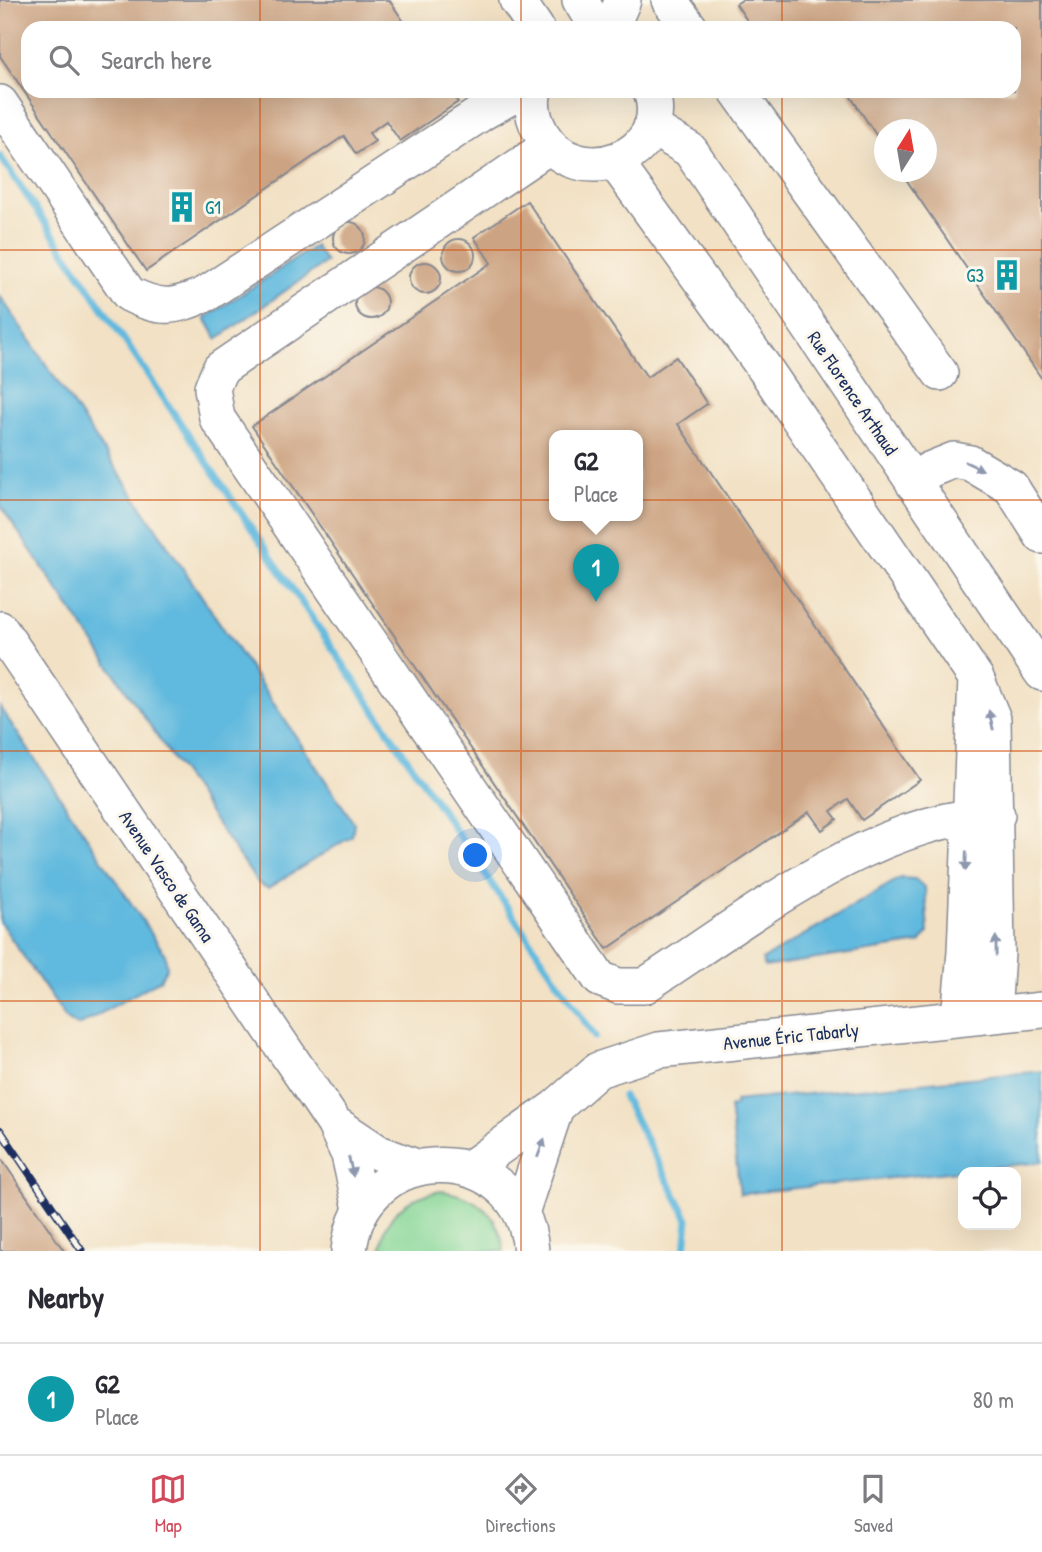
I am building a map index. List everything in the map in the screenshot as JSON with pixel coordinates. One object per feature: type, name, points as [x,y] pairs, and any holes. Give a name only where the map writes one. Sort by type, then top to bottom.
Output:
[{"type":"street","points":[[517,0],[531,21]]},
{"type":"street","points":[[580,0],[593,21]]},
{"type":"street","points":[[614,21],[623,0]]},
{"type":"street","points":[[669,0],[685,21]]},
{"type":"street","points":[[0,103],[129,294],[152,306],[177,306],[206,294],[508,98]]},
{"type":"street","points":[[533,98],[534,121],[549,146],[565,159],[590,166],[615,162],[637,148],[651,127],[654,98]]},
{"type":"street","points":[[742,98],[940,373]]},
{"type":"street","name":"Rue Florence Arthaud","points":[[651,127],[690,150],[1042,673]]},
{"type":"street","points":[[549,146],[220,369],[212,388],[217,418],[600,979],[618,986],[644,986],[815,876],[863,850],[983,815]]},
{"type":"street","points":[[615,162],[765,369],[976,678],[983,815],[997,953],[976,1016]]},
{"type":"street","points":[[914,484],[929,470],[954,460],[970,463],[1012,487],[1042,536]]},
{"type":"street","name":"Avenue Vasco de Gama","points":[[0,629],[334,1123]]},
{"type":"street","name":"Avenue Éric Tabarly","points":[[469,1169],[556,1107],[598,1070],[659,1050],[1042,1010]]},
{"type":"street","name":"Avenue Éric Tabarly","points":[[522,1213],[536,1161],[556,1107]]},
{"type":"street","points":[[334,1123],[379,1153],[416,1167]]},
{"type":"street","points":[[334,1123],[349,1155],[361,1209]]},
{"type":"street","points":[[349,1251],[351,1233],[361,1209],[376,1191],[395,1176],[416,1167],[443,1164],[469,1169],[490,1179],[508,1194],[522,1213],[530,1236],[531,1251]]},
{"type":"green space","points":[[441,1191],[465,1197],[484,1209],[497,1227],[504,1251],[381,1251],[386,1227],[399,1210],[418,1198]]},
{"type":"water","points":[[315,246],[326,262],[217,339],[205,318]]},
{"type":"water","points":[[0,296],[354,823],[352,836],[268,888],[259,884],[240,858],[0,505]]},
{"type":"water","points":[[0,707],[165,954],[167,967],[160,980],[78,1026],[67,1020],[0,922]]},
{"type":"water","points":[[900,878],[915,879],[925,888],[928,933],[920,943],[765,967],[762,960]]},
{"type":"water","points":[[1042,1071],[1042,1162],[995,1167],[958,1167],[958,1171],[740,1194],[730,1107],[735,1106],[735,1101]]},
{"type":"building","name":"G1","points":[[0,0],[389,0],[403,21],[21,21],[21,87],[0,56]]},
{"type":"building","name":"G3","points":[[742,0],[1042,0],[1042,379],[908,182],[937,182],[937,119],[874,119],[874,132],[852,98],[1021,98],[1021,21],[747,21],[736,4]]},
{"type":"building","name":"G1","points":[[29,98],[455,98],[458,102],[400,141],[386,121],[369,133],[375,141],[356,154],[344,136],[146,271]]},
{"type":"building","points":[[527,201],[647,377],[676,357],[707,404],[678,424],[920,780],[862,820],[848,799],[831,811],[837,819],[822,830],[809,812],[607,949],[252,426],[491,263],[474,237]]},
{"type":"building","points":[[349,222],[361,226],[365,238],[361,250],[349,254],[337,250],[333,238],[337,226]]},
{"type":"building","points":[[459,239],[471,243],[475,255],[471,267],[459,271],[447,267],[443,255],[447,243]]},
{"type":"building","points":[[425,262],[437,266],[441,278],[437,290],[425,294],[413,290],[409,278],[413,266]]},
{"type":"building","points":[[371,287],[382,292],[387,303],[382,314],[371,319],[360,314],[355,303],[360,292]]},
{"type":"building","points":[[0,1157],[64,1251],[0,1251]]},
{"type":"waterway","points":[[0,156],[595,1037]]},
{"type":"waterway","points":[[623,1096],[688,1219],[685,1251]]},
{"type":"railway","points":[[0,1130],[82,1251]]},
{"type":"place","name":"G1","points":[[182,207]]},
{"type":"place","name":"G3","points":[[1007,275]]},
{"type":"place","name":"G2","points":[[596,602]]}]
